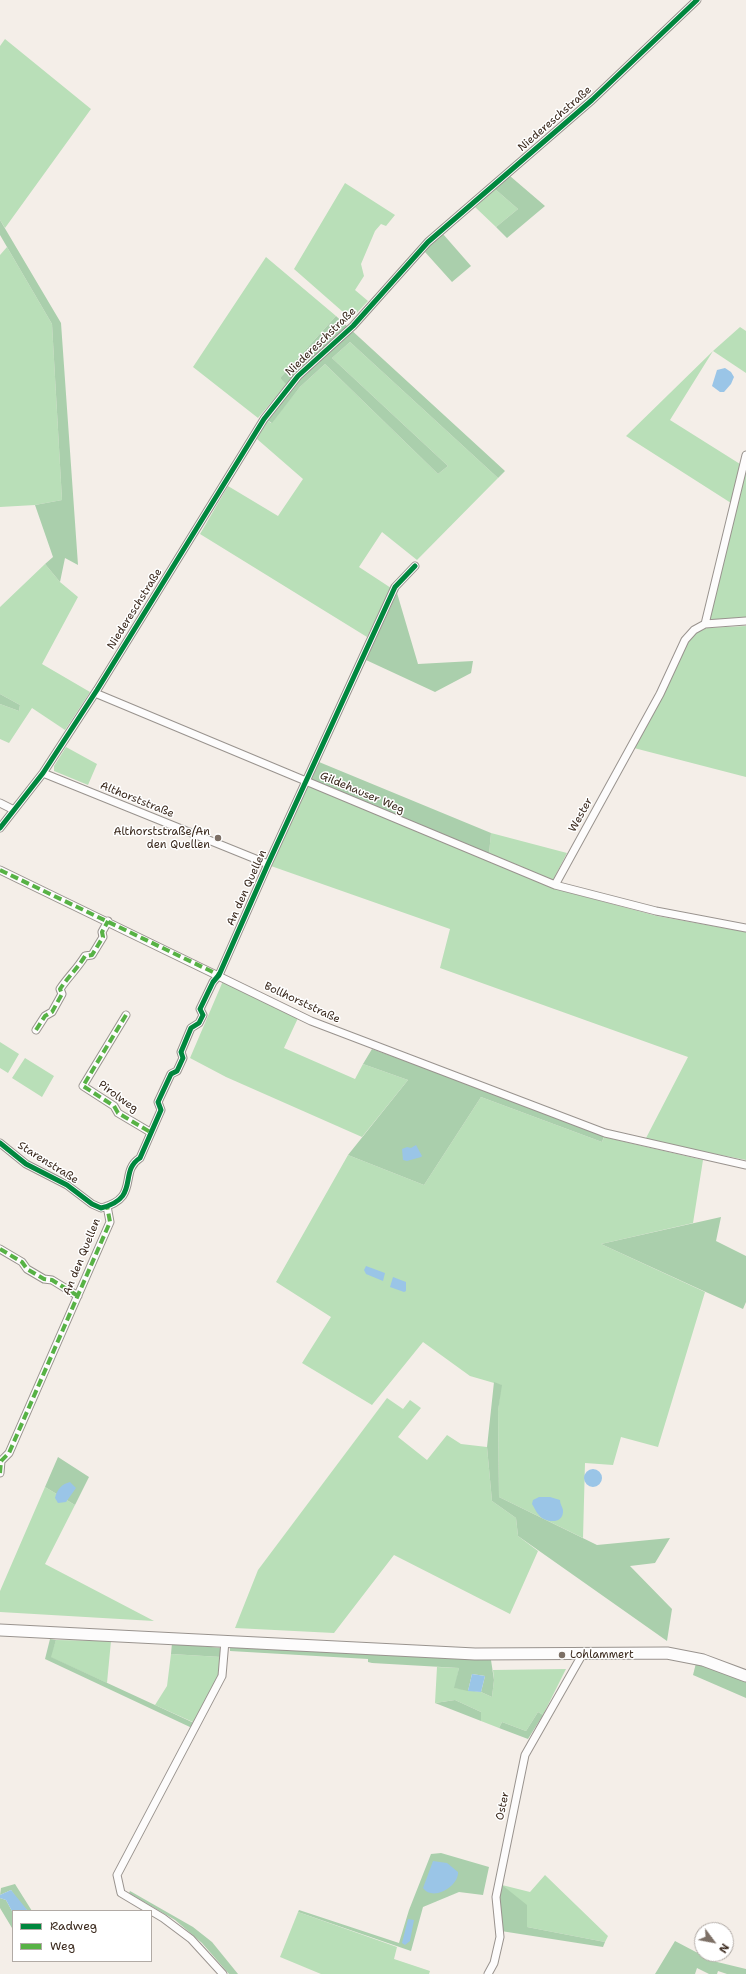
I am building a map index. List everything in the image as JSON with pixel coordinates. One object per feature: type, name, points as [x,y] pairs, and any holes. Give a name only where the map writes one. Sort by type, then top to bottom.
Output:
[{"type":"main road","points":[[0,1630],[475,1654],[582,1655],[667,1653],[703,1660],[746,1676]]},
{"type":"street","name":"Niedereschstraße","points":[[0,828],[43,773],[95,693],[264,419],[298,376],[353,326],[428,242],[592,100],[697,0]]},
{"type":"street","points":[[746,455],[705,624],[746,622]]},
{"type":"street","name":"An den Quellen","points":[[0,1473],[2,1469],[1,1460],[9,1453],[110,1222],[108,1206],[118,1201],[124,1194],[129,1183],[129,1176],[132,1166],[134,1162],[140,1158],[150,1132],[161,1110],[158,1102],[161,1095],[171,1074],[177,1071],[183,1058],[181,1052],[191,1028],[199,1023],[203,1014],[200,1009],[213,982],[219,975],[268,864],[395,587],[415,566]]},
{"type":"street","name":"Wester","points":[[554,885],[660,694],[685,640],[694,630],[705,624]]},
{"type":"street","name":"Gildehauser Weg","points":[[95,693],[554,885]]},
{"type":"street","name":"Althorststraße","points":[[43,773],[268,864]]},
{"type":"street","points":[[0,803],[14,810]]},
{"type":"street","name":"Bollhorststraße","points":[[0,870],[219,975],[310,1021],[605,1133],[746,1165]]},
{"type":"street","points":[[554,885],[656,911],[746,928]]},
{"type":"street","points":[[36,1030],[45,1016],[52,1012],[62,994],[60,989],[70,974],[74,972],[85,956],[92,955],[103,937],[102,932],[108,921]]},
{"type":"street","name":"Pirolweg","points":[[126,1015],[83,1086],[114,1106],[118,1113],[150,1132]]},
{"type":"street","name":"Starenstraße","points":[[0,1143],[26,1164],[66,1185],[92,1204],[101,1208],[108,1206]]},
{"type":"street","points":[[0,1249],[22,1262],[27,1269],[44,1279],[52,1280],[78,1296]]},
{"type":"street","points":[[149,1910],[122,1894],[117,1875],[222,1676],[226,1641]]},
{"type":"street","name":"Oster","points":[[488,1974],[494,1963],[500,1937],[496,1897],[525,1755],[582,1655]]},
{"type":"street","points":[[152,1912],[191,1939],[223,1974]]},
{"type":"green space","points":[[5,39],[91,109],[5,228],[0,220],[0,46]]},
{"type":"green space","points":[[510,176],[545,206],[507,238],[496,227],[518,209],[495,189]]},
{"type":"green space","points":[[345,183],[395,215],[386,226],[381,224],[375,231],[361,264],[364,276],[355,290],[368,301],[351,319],[294,269]]},
{"type":"green space","points":[[495,189],[518,209],[496,227],[475,207]]},
{"type":"green space","points":[[0,220],[61,323],[78,565],[65,558],[60,582],[45,564],[53,557],[35,505],[62,500],[52,324],[0,235]]},
{"type":"green space","points":[[443,234],[471,266],[452,282],[425,252],[430,244]]},
{"type":"green space","points":[[7,247],[52,324],[62,500],[35,505],[0,507],[0,255]]},
{"type":"green space","points":[[266,257],[336,316],[280,378],[287,384],[258,418],[193,367]]},
{"type":"green space","points":[[336,316],[505,471],[498,478],[350,342],[332,358],[448,466],[438,474],[325,364],[300,387],[272,423],[267,420],[291,389],[280,378]]},
{"type":"green space","points":[[740,327],[746,331],[746,373],[713,351]]},
{"type":"green space","points":[[350,342],[498,478],[417,560],[382,532],[359,567],[391,588],[367,637],[200,534],[228,486],[278,516],[303,479],[257,439],[267,420],[271,423],[300,387],[325,364],[438,474],[448,466],[332,358]]},
{"type":"green space","points":[[713,351],[670,420],[740,464],[731,503],[626,436]]},
{"type":"green space","points":[[746,471],[746,617],[709,620]]},
{"type":"green space","points":[[45,564],[60,582],[78,597],[42,664],[90,692],[65,730],[32,708],[9,743],[0,739],[0,704],[19,711],[20,705],[0,694],[0,607]]},
{"type":"green space","points":[[397,593],[418,664],[473,661],[471,673],[435,692],[366,660]]},
{"type":"green space","points":[[746,626],[746,777],[634,748],[664,694],[686,644],[696,633],[707,628]]},
{"type":"green space","points":[[0,694],[20,705],[19,711],[0,704]]},
{"type":"green space","points":[[66,747],[97,764],[88,785],[54,771],[54,766]]},
{"type":"green space","points":[[319,762],[491,833],[489,854],[311,780]]},
{"type":"green space","points":[[308,785],[556,889],[657,916],[746,932],[746,1160],[645,1140],[688,1057],[440,968],[450,929],[271,866]]},
{"type":"green space","points":[[491,833],[567,853],[553,880],[489,854]]},
{"type":"green space","points":[[223,981],[298,1018],[284,1048],[355,1079],[363,1064],[408,1080],[362,1137],[226,1077],[190,1058]]},
{"type":"green space","points":[[0,1042],[19,1054],[8,1073],[0,1068]]},
{"type":"green space","points":[[372,1049],[605,1133],[602,1142],[481,1097],[424,1185],[348,1155],[408,1080],[363,1064]]},
{"type":"green space","points":[[25,1058],[54,1076],[42,1097],[12,1078]]},
{"type":"green space","points":[[481,1097],[602,1142],[604,1137],[703,1160],[693,1223],[601,1244],[705,1292],[658,1447],[621,1437],[613,1465],[585,1463],[583,1538],[499,1497],[498,1411],[501,1385],[470,1376],[423,1342],[372,1405],[302,1363],[331,1317],[276,1282],[348,1155],[424,1185]]},
{"type":"green space","points":[[721,1217],[716,1241],[746,1256],[746,1302],[743,1309],[601,1244]]},
{"type":"green space","points":[[494,1382],[502,1385],[498,1411],[499,1497],[597,1545],[670,1538],[655,1563],[630,1566],[672,1609],[667,1641],[518,1536],[516,1518],[492,1501],[487,1447]]},
{"type":"green space","points":[[387,1398],[403,1409],[410,1400],[421,1408],[398,1437],[427,1460],[447,1435],[461,1444],[487,1447],[492,1501],[516,1518],[518,1536],[538,1551],[510,1614],[394,1555],[334,1633],[235,1628],[258,1570]]},
{"type":"green space","points":[[58,1457],[89,1477],[75,1505],[45,1487]]},
{"type":"green space","points":[[45,1487],[75,1505],[45,1564],[154,1621],[0,1612],[0,1591]]},
{"type":"green space","points":[[50,1639],[56,1640],[51,1657],[194,1723],[192,1728],[45,1659]]},
{"type":"green space","points":[[56,1640],[111,1641],[107,1683],[50,1657]]},
{"type":"green space","points":[[172,1643],[221,1648],[221,1657],[171,1654]]},
{"type":"green space","points":[[230,1647],[491,1660],[494,1680],[492,1697],[481,1692],[485,1676],[472,1674],[468,1691],[454,1688],[459,1668],[372,1663],[368,1662],[368,1659],[230,1651]]},
{"type":"green space","points":[[171,1654],[221,1657],[219,1675],[195,1723],[155,1705],[167,1686]]},
{"type":"green space","points":[[696,1663],[746,1680],[746,1698],[693,1675]]},
{"type":"green space","points":[[437,1667],[459,1668],[455,1688],[481,1692],[492,1697],[494,1680],[493,1670],[566,1669],[543,1715],[538,1712],[526,1731],[502,1722],[499,1728],[481,1721],[481,1712],[455,1700],[435,1703]]},
{"type":"green space","points":[[455,1700],[481,1712],[481,1721],[435,1703]]},
{"type":"green space","points":[[538,1712],[543,1715],[528,1739],[499,1728],[502,1722],[526,1731]]},
{"type":"green space","points":[[441,1853],[489,1867],[483,1895],[459,1892],[423,1907],[411,1951],[298,1912],[299,1910],[399,1943],[409,1910],[431,1854]]},
{"type":"green space","points":[[545,1875],[608,1936],[605,1942],[527,1927],[502,1885],[530,1892]]},
{"type":"green space","points":[[15,1884],[31,1910],[25,1909],[11,1890],[0,1895],[1,1888]]},
{"type":"green space","points":[[502,1885],[527,1905],[527,1927],[605,1942],[603,1947],[501,1931],[499,1898]]},
{"type":"green space","points":[[130,1891],[193,1927],[212,1942],[238,1974],[229,1974],[202,1943],[175,1920],[129,1893]]},
{"type":"green space","points":[[0,1898],[6,1900],[12,1911],[12,1928],[0,1908]]},
{"type":"green space","points":[[298,1912],[397,1947],[394,1959],[430,1971],[429,1974],[321,1974],[280,1957]]},
{"type":"green space","points":[[675,1941],[694,1951],[694,1962],[717,1962],[746,1969],[746,1974],[727,1974],[718,1971],[717,1974],[709,1974],[697,1968],[695,1974],[655,1974]]},
{"type":"water","points":[[725,368],[731,372],[734,377],[731,384],[724,392],[720,392],[712,386],[717,370]]},
{"type":"water","points":[[416,1145],[422,1156],[407,1161],[403,1160],[402,1149],[407,1147],[411,1148]]},
{"type":"water","points":[[366,1266],[385,1273],[383,1281],[366,1274],[364,1270]]},
{"type":"water","points":[[393,1277],[406,1282],[406,1291],[404,1292],[390,1287]]},
{"type":"water","points":[[593,1469],[599,1472],[602,1478],[599,1484],[593,1487],[587,1484],[584,1478],[587,1472]]},
{"type":"water","points":[[70,1482],[76,1488],[66,1502],[58,1503],[55,1498],[57,1492],[62,1486]]},
{"type":"water","points":[[539,1497],[550,1497],[560,1500],[563,1514],[559,1520],[549,1521],[540,1516],[532,1504],[533,1500]]},
{"type":"water","points":[[472,1674],[485,1676],[481,1692],[468,1691]]},
{"type":"water","points":[[433,1861],[447,1863],[458,1872],[457,1877],[450,1887],[439,1893],[427,1892],[423,1888]]},
{"type":"water","points":[[11,1890],[27,1910],[12,1911],[6,1900],[0,1898],[0,1895]]},
{"type":"water","points":[[408,1919],[414,1920],[410,1941],[405,1945],[402,1943]]},
{"type":"marked path","points":[[0,870],[219,975],[218,977]]},
{"type":"marked path","points":[[36,1030],[45,1016],[52,1012],[62,994],[60,989],[85,956],[92,955],[103,937],[102,932],[108,921]]},
{"type":"marked path","points":[[126,1015],[83,1086],[114,1106],[118,1113],[150,1132]]},
{"type":"marked path","points":[[0,1473],[1,1461],[9,1453],[110,1222],[107,1206]]},
{"type":"marked path","points":[[0,1249],[22,1262],[27,1269],[44,1279],[52,1280],[78,1296]]},
{"type":"cycle path","points":[[0,828],[43,773],[97,690],[264,419],[298,376],[353,326],[428,242],[592,100],[697,0]]},
{"type":"cycle path","points":[[0,1143],[26,1164],[67,1185],[92,1204],[101,1208],[113,1204],[121,1198],[125,1191],[130,1170],[140,1158],[161,1110],[158,1102],[171,1074],[177,1071],[183,1058],[181,1052],[191,1028],[199,1023],[203,1015],[200,1009],[213,982],[219,975],[268,864],[395,587],[415,566]]},
{"type":"place","name":"Althorststraße/An den Quellen","points":[[218,838]]},
{"type":"place","name":"Lohlammert","points":[[562,1655]]}]
